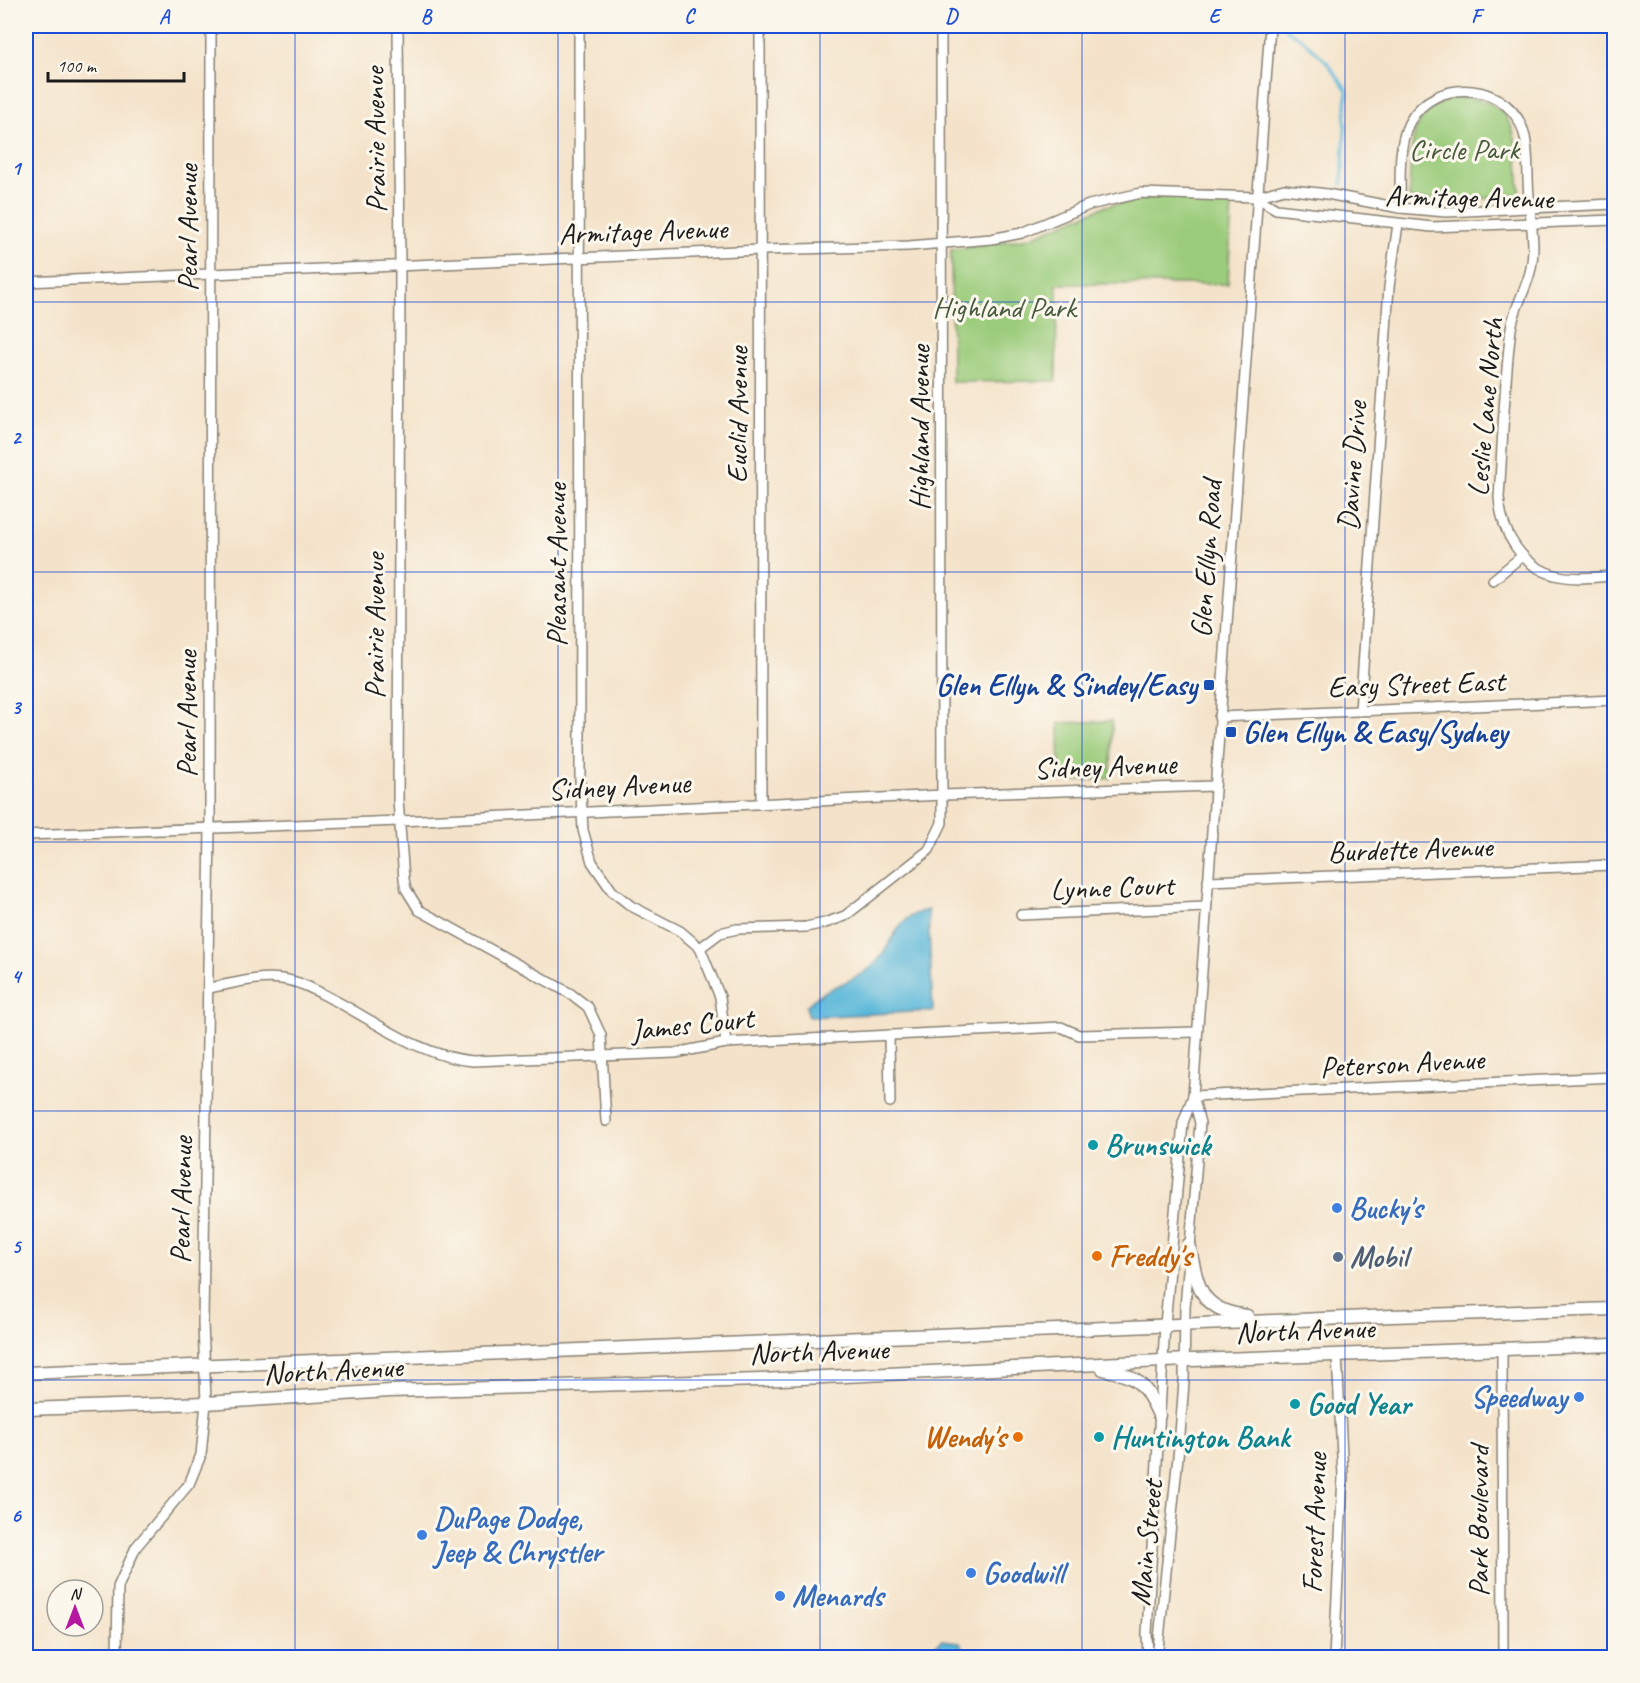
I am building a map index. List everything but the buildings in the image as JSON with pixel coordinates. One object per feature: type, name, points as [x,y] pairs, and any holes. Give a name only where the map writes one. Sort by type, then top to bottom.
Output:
[{"type":"main road","points":[[1189,1244],[1198,1284],[1209,1303],[1225,1313],[1314,1319]]},
{"type":"main road","name":"North Avenue","points":[[26,1373],[1184,1324],[1614,1309]]},
{"type":"main road","name":"North Avenue","points":[[26,1409],[206,1402],[390,1391],[760,1380],[1184,1360],[1614,1345]]},
{"type":"main road","points":[[1069,1366],[1102,1368],[1128,1374],[1142,1383],[1159,1415]]},
{"type":"street","name":"Pearl Avenue","points":[[117,1658],[118,1587],[136,1547],[189,1484],[201,1455],[206,1402],[203,1323],[210,826],[211,26]]},
{"type":"street","name":"Prairie Avenue","points":[[398,26],[400,267],[398,723],[404,879],[406,888],[419,910],[571,994],[588,1007],[601,1035],[606,1120]]},
{"type":"street","name":"Pleasant Avenue","points":[[579,26],[580,778],[586,844],[592,861],[612,891],[631,906],[680,932],[700,948]]},
{"type":"street","name":"Euclid Avenue","points":[[760,26],[761,804]]},
{"type":"street","name":"Highland Avenue","points":[[700,948],[720,933],[820,925],[856,910],[929,850],[942,823],[941,26]]},
{"type":"street","name":"Glen Ellyn Road","points":[[1163,1361],[1183,1123],[1192,1096],[1270,26]]},
{"type":"street","points":[[1400,208],[1403,142],[1410,122],[1422,105],[1432,98],[1458,90],[1470,90],[1501,101],[1521,126],[1526,145],[1531,208]]},
{"type":"street","name":"Armitage Avenue","points":[[26,282],[761,250],[909,246],[1022,233],[1089,206],[1141,193],[1256,196],[1284,189],[1327,194],[1400,208],[1446,212],[1614,204]]},
{"type":"street","name":"Armitage Avenue","points":[[1256,196],[1276,209],[1448,228],[1614,220]]},
{"type":"street","name":"Leslie Lane North","points":[[1522,556],[1503,525],[1499,497],[1511,328],[1532,267],[1531,208]]},
{"type":"street","name":"Davine Drive","points":[[1360,711],[1389,287],[1398,224]]},
{"type":"street","points":[[1493,580],[1522,556],[1540,568],[1559,576],[1614,576]]},
{"type":"street","name":"Easy Street East","points":[[1219,717],[1614,700]]},
{"type":"street","name":"Sidney Avenue","points":[[26,835],[210,826],[400,821],[943,795],[1214,786]]},
{"type":"street","name":"Burdette Avenue","points":[[1208,880],[1614,865]]},
{"type":"street","name":"Lynne Court","points":[[1021,915],[1206,907]]},
{"type":"street","points":[[700,948],[720,997],[726,1043]]},
{"type":"street","name":"James Court","points":[[208,988],[258,978],[290,980],[315,990],[421,1047],[455,1059],[675,1053],[726,1043],[1061,1027],[1079,1035],[1197,1032]]},
{"type":"street","points":[[889,1035],[890,1102]]},
{"type":"street","name":"Peterson Avenue","points":[[1192,1096],[1614,1077]]},
{"type":"street","name":"Glen Ellyn Road","points":[[1184,1360],[1189,1244],[1200,1123],[1192,1096]]},
{"type":"street","name":"Park Boulevard","points":[[1502,1349],[1503,1658]]},
{"type":"street","name":"Forest Avenue","points":[[1334,1658],[1343,1476],[1337,1355]]},
{"type":"street","name":"Main Street","points":[[1157,1658],[1179,1447],[1184,1360]]},
{"type":"street","name":"Main Street","points":[[1148,1658],[1146,1643],[1163,1361]]},
{"type":"green space","name":"Circle Park","points":[[1454,98],[1476,99],[1493,105],[1504,114],[1516,143],[1520,197],[1409,199],[1411,152],[1419,124],[1438,104]]},
{"type":"green space","name":"Highland Park","points":[[1163,196],[1232,202],[1228,284],[1057,284],[1056,381],[952,382],[951,250],[1029,238],[1105,206]]},
{"type":"green space","points":[[1112,721],[1111,778],[1060,782],[1059,723]]},
{"type":"water","points":[[928,910],[933,1011],[809,1017],[806,1007],[813,1000],[870,968],[907,919],[916,913]]},
{"type":"water","points":[[941,1640],[960,1642],[968,1657],[936,1657],[935,1646]]},
{"type":"waterway","points":[[1285,29],[1302,39],[1326,61],[1347,90],[1342,185]]},
{"type":"place","name":"Glen Ellyn & Sindey/Easy","points":[[1209,685]]},
{"type":"place","name":"Glen Ellyn & Easy/Sydney","points":[[1231,732]]},
{"type":"place","name":"Brunswick","points":[[1093,1145]]},
{"type":"place","name":"Bucky's","points":[[1337,1208]]},
{"type":"place","name":"Freddy's","points":[[1097,1256]]},
{"type":"place","name":"Mobil","points":[[1338,1257]]},
{"type":"place","name":"Speedway","points":[[1579,1397]]},
{"type":"place","name":"Good Year","points":[[1295,1404]]},
{"type":"place","name":"Wendy's","points":[[1018,1437]]},
{"type":"place","name":"Huntington Bank","points":[[1099,1437]]},
{"type":"place","name":"DuPage Dodge, Jeep & Chrystler","points":[[422,1535]]},
{"type":"place","name":"Goodwill","points":[[971,1573]]},
{"type":"place","name":"Menards","points":[[780,1596]]}]
